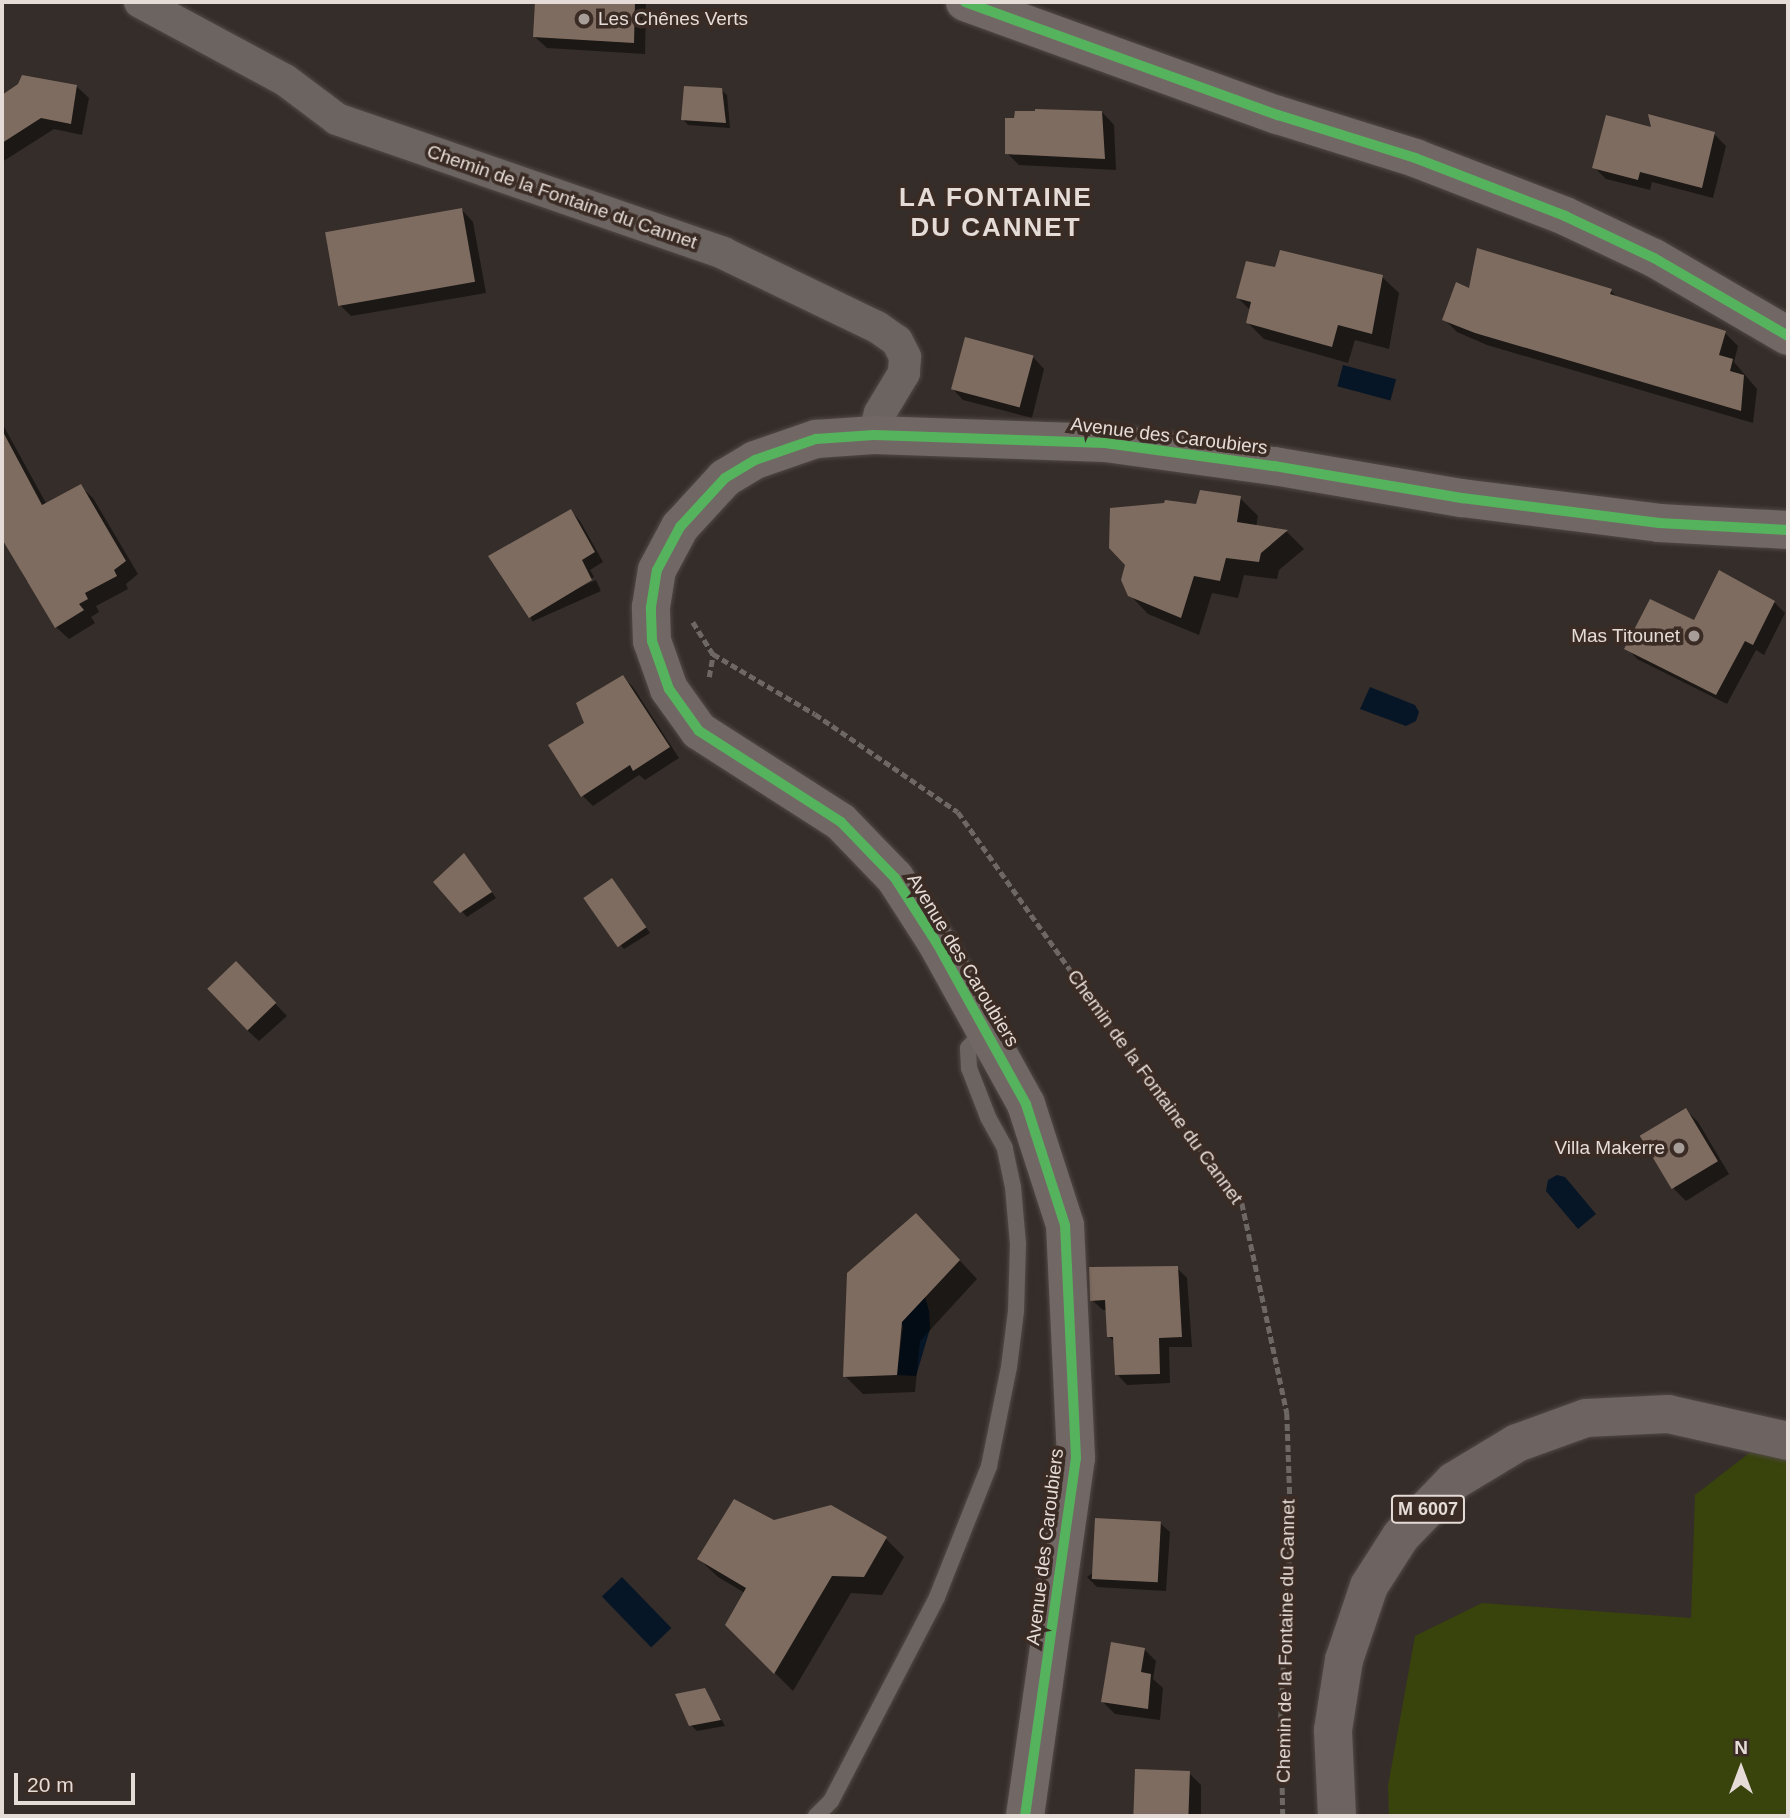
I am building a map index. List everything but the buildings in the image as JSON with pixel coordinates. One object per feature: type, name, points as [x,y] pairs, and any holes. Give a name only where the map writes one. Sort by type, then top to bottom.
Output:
[{"type":"main road","name":"M 6007","points":[[1337,1816],[1333,1730],[1344,1660],[1369,1586],[1401,1536],[1454,1481],[1517,1443],[1586,1418],[1668,1414],[1788,1441]]},
{"type":"main road","name":"M 6007","points":[[1732,1429],[1788,1468]]},
{"type":"street","name":"Chemin de la Fontaine du Cannet","points":[[140,2],[285,80],[337,119],[723,253],[877,327],[897,341],[905,357],[904,373],[880,413],[874,435]]},
{"type":"street","points":[[965,2],[1278,115],[1415,158],[1565,216],[1654,258],[1788,336]]},
{"type":"street","name":"Avenue des Caroubiers","points":[[1025,1816],[1076,1458],[1065,1225],[1026,1104],[895,878],[841,822],[699,731],[669,689],[652,641],[651,607],[657,570],[680,527],[725,478],[755,460],[816,439],[874,435],[1105,443],[1193,454],[1475,500],[1659,523],[1788,530]]},
{"type":"lane","points":[[816,1816],[831,1801],[937,1597],[989,1466],[1009,1367],[1016,1311],[1018,1244],[1013,1186],[1004,1148],[988,1117],[969,1068],[968,1048],[985,1030]]},
{"type":"green space","points":[[1788,1423],[1788,1816],[1389,1816],[1388,1786],[1415,1636],[1482,1603],[1691,1618],[1695,1495]]},
{"type":"water","points":[[1343,365],[1396,379],[1390,400],[1337,386]]},
{"type":"water","points":[[1370,687],[1415,705],[1419,712],[1416,721],[1406,726],[1360,709]]},
{"type":"water","points":[[1557,1175],[1565,1177],[1596,1214],[1578,1229],[1546,1191],[1548,1180]]},
{"type":"water","points":[[925,1297],[930,1329],[916,1376],[897,1375],[903,1327],[900,1319]]},
{"type":"water","points":[[622,1577],[671,1628],[651,1648],[602,1596]]},
{"type":"cycle path","points":[[965,2],[1278,115],[1415,158],[1565,216],[1654,258],[1788,336]]},
{"type":"cycle path","points":[[1025,1816],[1076,1458],[1065,1225],[1026,1104],[938,945],[895,878],[841,822],[699,731],[669,689],[652,641],[651,607],[657,570],[680,527],[725,478],[755,460],[816,439],[874,435],[1105,443],[1274,466],[1462,498],[1659,523],[1788,530]]},
{"type":"place","name":"Les Chênes Verts","points":[[584,19]]},
{"type":"place","name":"Mas Titounet","points":[[1694,636]]},
{"type":"place","name":"Villa Makerre","points":[[1679,1148]]},
{"type":"district","name":"LA FONTAINE DU CANNET","points":[[996,213]]}]
